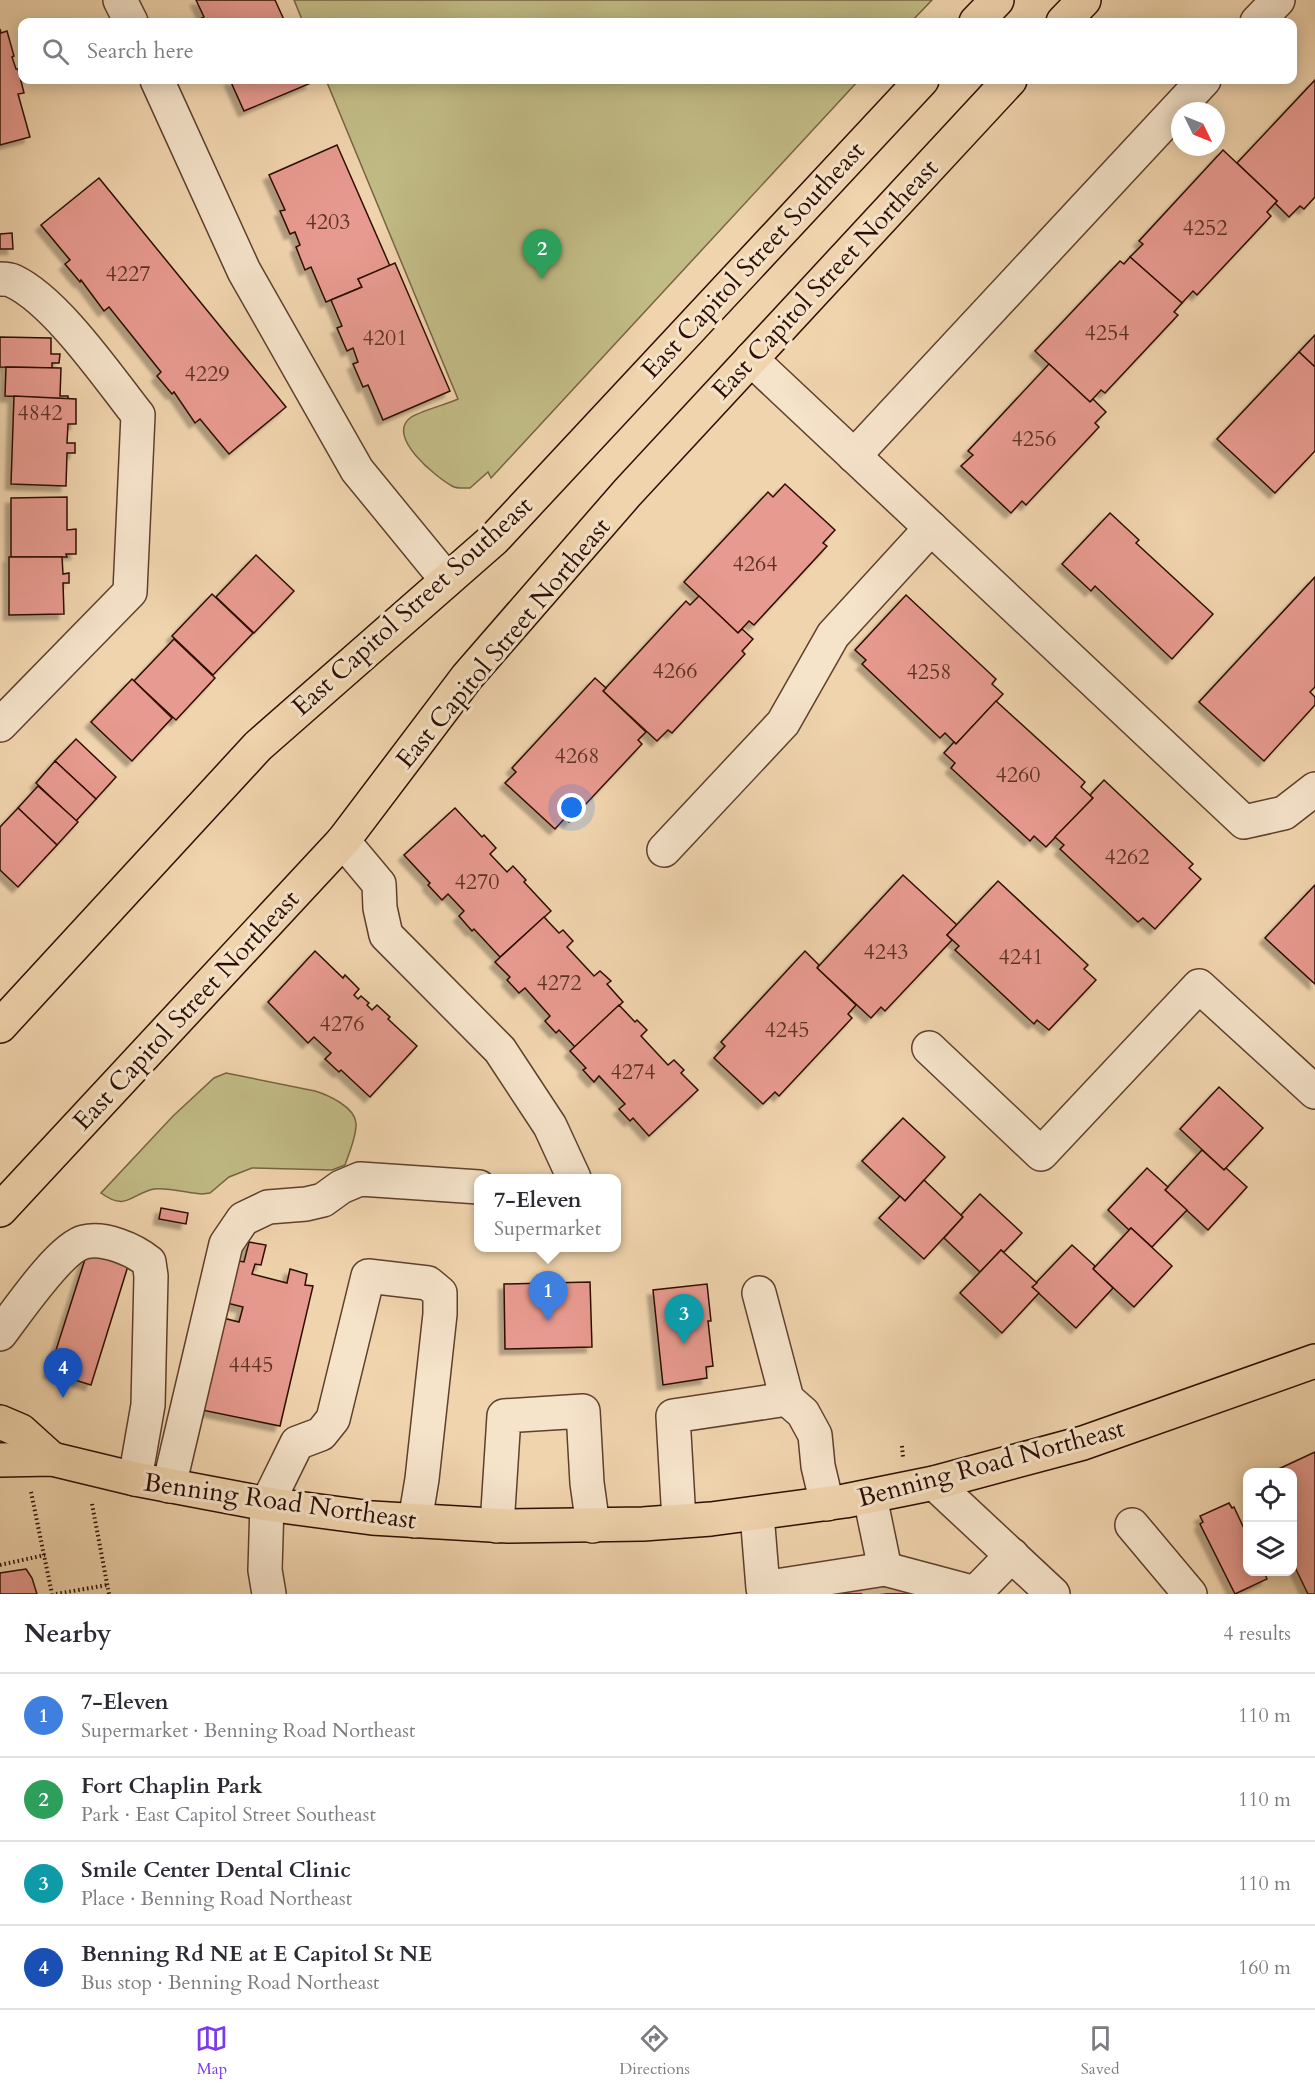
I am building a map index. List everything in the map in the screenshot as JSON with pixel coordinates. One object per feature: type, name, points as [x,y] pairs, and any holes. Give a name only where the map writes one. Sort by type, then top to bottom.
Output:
[{"type":"main road","points":[[980,18],[997,0]]},
{"type":"main road","points":[[1067,18],[1084,0]]},
{"type":"main road","name":"East Capitol Street Southeast","points":[[0,1026],[258,746],[494,539],[918,84]]},
{"type":"main road","name":"East Capitol Street Northeast","points":[[0,1210],[343,841],[468,677],[627,493],[1006,84]]},
{"type":"main road","name":"Benning Road Northeast","points":[[0,1460],[52,1459],[168,1486],[267,1504],[372,1518],[497,1526],[593,1526],[679,1521],[757,1514],[827,1504],[934,1483],[1083,1443],[1315,1361]]},
{"type":"main road","name":"Benning Road Northeast","points":[[0,1422],[21,1431],[52,1459]]},
{"type":"street","points":[[120,0],[129,18]]},
{"type":"street","points":[[1261,18],[1278,0]]},
{"type":"street","points":[[159,84],[244,271],[357,470],[447,580]]},
{"type":"street","points":[[854,456],[1200,84]]},
{"type":"street","points":[[0,279],[11,279],[38,297],[73,334],[138,415],[130,592],[0,725]]},
{"type":"street","points":[[751,359],[1244,822],[1284,813],[1315,789]]},
{"type":"street","points":[[664,850],[783,723],[833,635],[931,528]]},
{"type":"street","points":[[343,841],[379,884],[380,908],[386,934],[500,1050],[550,1126],[572,1174]]},
{"type":"street","points":[[928,1048],[1041,1154],[1199,986],[1315,1092]]},
{"type":"street","points":[[168,1486],[226,1245],[243,1219],[268,1207],[306,1204],[323,1200],[341,1187],[360,1179],[474,1187]]},
{"type":"street","points":[[1,1332],[62,1256],[83,1242],[101,1241],[138,1254],[149,1262],[148,1405],[135,1479]]},
{"type":"street","points":[[269,1594],[266,1570],[267,1504],[297,1443],[321,1434],[333,1419],[368,1276],[428,1283],[440,1293],[440,1314],[422,1479],[415,1521]]},
{"type":"street","points":[[759,1293],[787,1400],[803,1413],[815,1435],[818,1466],[827,1504]]},
{"type":"street","points":[[679,1521],[673,1416],[787,1400]]},
{"type":"street","points":[[497,1526],[504,1416],[583,1411],[587,1483],[593,1526]]},
{"type":"street","points":[[934,1483],[1053,1594]]},
{"type":"street","points":[[870,1497],[880,1575]]},
{"type":"street","points":[[757,1514],[762,1591],[838,1584],[880,1575],[975,1594],[1012,1555]]},
{"type":"street","points":[[1132,1525],[1190,1594]]},
{"type":"path","points":[[31,1489],[54,1594],[108,1585]]},
{"type":"path","points":[[92,1504],[109,1594]]},
{"type":"path","points":[[0,1565],[45,1556]]},
{"type":"shaded area","points":[[294,0],[932,0],[915,18],[301,18]]},
{"type":"shaded area","points":[[328,84],[855,84],[491,478],[488,472],[470,488],[456,488],[425,466],[416,456],[404,435],[404,426],[410,418],[458,399]]},
{"type":"shaded area","points":[[226,1073],[315,1091],[346,1107],[354,1117],[356,1128],[345,1165],[332,1170],[252,1168],[229,1177],[210,1193],[202,1194],[154,1189],[128,1200],[117,1201],[101,1193],[173,1116],[214,1078]]},
{"type":"building","points":[[196,0],[275,0],[283,18],[202,18],[204,17]]},
{"type":"building","points":[[0,29],[1,33],[7,31],[14,56],[12,57],[18,69],[18,84],[22,84],[24,93],[18,94],[30,137],[0,145]]},
{"type":"building","points":[[1315,80],[1315,197],[1304,209],[1300,206],[1289,217],[1275,203],[1277,201],[1237,163]]},
{"type":"building","points":[[232,84],[309,84],[244,111]]},
{"type":"building","points":[[337,145],[390,266],[358,279],[362,287],[326,302],[311,267],[305,270],[296,247],[300,245],[295,232],[290,234],[280,211],[285,210],[269,175]]},
{"type":"building","points":[[1225,152],[1277,201],[1267,212],[1271,216],[1197,295],[1193,291],[1182,303],[1130,257],[1143,244],[1139,241],[1217,156],[1225,156]]},
{"type":"building","points":[[99,178],[286,407],[229,454],[200,419],[195,423],[174,392],[172,394],[157,376],[161,372],[109,307],[104,311],[81,280],[80,282],[65,264],[70,260],[41,225]]},
{"type":"building","points":[[12,233],[13,249],[0,249],[0,234]]},
{"type":"building","points":[[1130,257],[1182,303],[1174,312],[1178,315],[1105,393],[1101,390],[1090,402],[1035,351],[1120,261],[1124,264]]},
{"type":"building","points":[[395,263],[450,391],[383,420],[368,385],[363,387],[353,364],[358,362],[353,348],[347,351],[337,328],[342,326],[331,300],[362,287],[358,279]]},
{"type":"building","points":[[1315,335],[1315,367],[1299,352]]},
{"type":"building","points":[[0,337],[51,338],[51,354],[60,354],[59,363],[52,363],[52,368],[0,367]]},
{"type":"building","points":[[1299,352],[1315,367],[1315,451],[1275,493],[1217,439]]},
{"type":"building","points":[[1049,364],[1090,402],[1093,399],[1106,412],[1095,423],[1099,427],[1026,505],[1022,501],[1011,513],[961,466],[973,455],[968,451]]},
{"type":"building","points":[[6,367],[61,368],[60,396],[68,396],[68,399],[5,396]]},
{"type":"building","points":[[14,396],[76,399],[76,424],[68,424],[67,443],[75,443],[75,453],[67,453],[66,486],[11,484]]},
{"type":"building","points":[[785,484],[835,530],[823,543],[827,546],[754,625],[749,621],[738,633],[684,582],[768,492],[773,497]]},
{"type":"building","points":[[67,497],[67,530],[76,529],[76,554],[66,554],[67,557],[11,557],[11,498]]},
{"type":"building","points":[[1110,513],[1139,540],[1136,543],[1213,614],[1172,659],[1095,586],[1091,591],[1062,564]]},
{"type":"building","points":[[256,555],[294,591],[254,633],[216,597]]},
{"type":"building","points":[[9,557],[62,557],[63,574],[69,573],[69,583],[63,583],[64,614],[9,615]]},
{"type":"building","points":[[1315,577],[1315,687],[1310,692],[1315,697],[1315,705],[1264,761],[1199,702]]},
{"type":"building","points":[[212,594],[253,633],[213,675],[172,636]]},
{"type":"building","points":[[906,595],[996,679],[992,684],[1003,694],[956,744],[945,733],[940,738],[862,664],[866,660],[855,650]]},
{"type":"building","points":[[699,596],[738,633],[742,629],[753,639],[742,651],[745,654],[672,733],[668,730],[657,741],[603,691],[686,601],[690,605]]},
{"type":"building","points":[[174,639],[215,678],[176,720],[134,681]]},
{"type":"building","points":[[595,678],[606,688],[603,691],[646,732],[638,740],[642,744],[569,822],[565,818],[555,829],[505,783],[516,772],[512,768]]},
{"type":"building","points":[[132,679],[172,718],[132,761],[91,722]]},
{"type":"building","points":[[996,701],[1085,782],[1081,787],[1093,798],[1046,847],[1034,836],[1030,841],[951,768],[955,763],[944,753],[954,742],[956,744]]},
{"type":"building","points":[[76,739],[116,777],[96,799],[55,761]]},
{"type":"building","points":[[55,761],[96,799],[76,821],[36,783]]},
{"type":"building","points":[[1104,780],[1193,864],[1189,868],[1201,879],[1155,929],[1143,918],[1138,922],[1060,849],[1064,845],[1055,837],[1093,798],[1090,795]]},
{"type":"building","points":[[38,786],[78,822],[57,845],[18,808]]},
{"type":"building","points":[[18,808],[57,845],[18,887],[0,870],[0,827]]},
{"type":"building","points":[[455,808],[482,837],[484,835],[496,848],[490,854],[507,872],[513,866],[526,880],[524,882],[551,911],[500,957],[459,916],[464,911],[448,894],[442,900],[404,855]]},
{"type":"building","points":[[903,875],[957,925],[947,935],[952,940],[885,1011],[881,1007],[871,1018],[817,968]]},
{"type":"building","points":[[998,881],[1088,965],[1084,969],[1096,980],[1049,1030],[1037,1020],[1034,1024],[955,950],[959,946],[947,935]]},
{"type":"building","points":[[1315,885],[1315,984],[1265,938]]},
{"type":"building","points":[[544,917],[559,933],[563,930],[573,941],[567,947],[594,976],[600,971],[611,981],[607,984],[623,1002],[575,1047],[559,1030],[556,1033],[545,1021],[550,1016],[525,988],[519,993],[507,980],[510,977],[495,962]]},
{"type":"building","points":[[315,951],[343,978],[345,975],[359,989],[354,995],[358,999],[361,996],[369,1003],[367,1005],[372,1010],[377,1005],[390,1017],[388,1019],[417,1046],[370,1097],[341,1070],[339,1072],[325,1059],[331,1053],[314,1037],[308,1043],[268,1002]]},
{"type":"building","points":[[805,951],[819,965],[817,968],[856,1005],[848,1014],[852,1018],[779,1096],[775,1092],[763,1104],[714,1058],[725,1046],[721,1042]]},
{"type":"building","points":[[619,1005],[635,1022],[637,1020],[647,1030],[641,1036],[668,1065],[674,1060],[684,1070],[681,1073],[698,1090],[649,1136],[633,1118],[630,1121],[619,1109],[625,1104],[599,1076],[594,1082],[583,1070],[586,1068],[570,1051]]},
{"type":"building","points":[[1219,1087],[1263,1128],[1224,1170],[1180,1129]]},
{"type":"building","points":[[903,1118],[945,1157],[905,1201],[862,1161]]},
{"type":"building","points":[[1202,1150],[1247,1187],[1208,1230],[1165,1190]]},
{"type":"building","points":[[1147,1168],[1168,1187],[1165,1190],[1187,1210],[1152,1247],[1108,1210]]},
{"type":"building","points":[[924,1180],[963,1217],[924,1259],[879,1218],[900,1196],[905,1201]]},
{"type":"building","points":[[980,1194],[1022,1233],[1004,1252],[1001,1250],[980,1272],[944,1238]]},
{"type":"building","points":[[161,1208],[188,1213],[186,1224],[159,1219]]},
{"type":"building","points":[[1131,1228],[1172,1266],[1134,1307],[1093,1269]]},
{"type":"building","points":[[249,1242],[266,1245],[261,1265],[255,1264],[252,1274],[287,1283],[290,1269],[307,1274],[305,1285],[313,1286],[280,1426],[197,1409],[219,1317],[239,1322],[243,1307],[223,1302],[233,1260],[244,1262]]},
{"type":"building","points":[[1072,1245],[1095,1266],[1093,1269],[1113,1288],[1076,1328],[1032,1287]]},
{"type":"building","points":[[1001,1250],[1037,1283],[1032,1287],[1039,1293],[1002,1333],[960,1293]]},
{"type":"building","points":[[87,1253],[128,1266],[91,1385],[49,1372]]},
{"type":"building","points":[[590,1282],[592,1347],[505,1349],[504,1284]]},
{"type":"building","points":[[707,1284],[713,1366],[706,1367],[707,1378],[663,1385],[653,1290]]},
{"type":"building","points":[[1315,1452],[1315,1594],[1308,1594],[1297,1571],[1297,1468],[1281,1468]]},
{"type":"building","points":[[1229,1503],[1232,1508],[1234,1507],[1243,1526],[1243,1576],[1266,1576],[1267,1579],[1235,1594],[1200,1524],[1203,1522],[1200,1516]]},
{"type":"building","points":[[26,1569],[32,1578],[37,1594],[0,1594],[0,1573]]},
{"type":"building","points":[[911,1581],[913,1594],[829,1594]]},
{"type":"tunnel","points":[[878,1586],[879,1594]]},
{"type":"place","name":"Fort Chaplin Park","points":[[542,279]]},
{"type":"place","name":"7-Eleven","points":[[548,1321]]},
{"type":"place","name":"Smile Center Dental Clinic","points":[[684,1344]]},
{"type":"place","name":"Benning Rd NE at E Capitol St NE","points":[[63,1398]]}]
